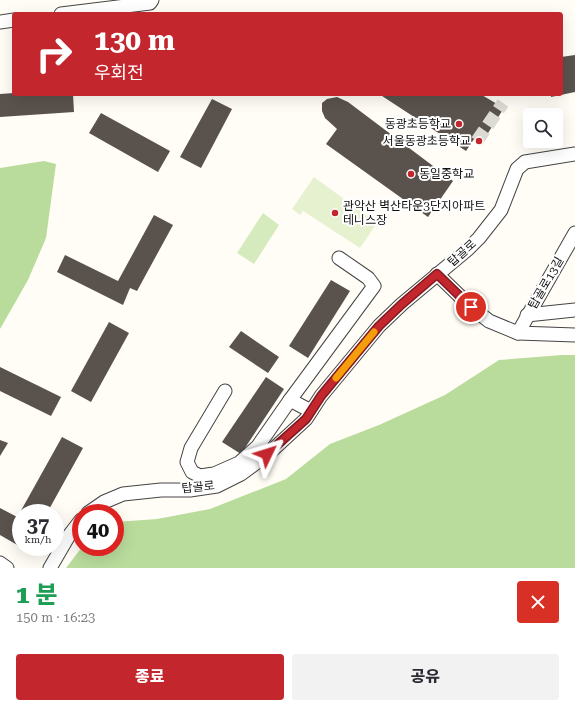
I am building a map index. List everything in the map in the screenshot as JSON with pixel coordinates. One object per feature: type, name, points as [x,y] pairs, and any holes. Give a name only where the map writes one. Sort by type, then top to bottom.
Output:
[{"type":"street","points":[[77,12],[150,3],[152,0]]},
{"type":"street","points":[[0,22],[12,20]]},
{"type":"street","name":"탑골로","points":[[101,504],[122,494],[161,490],[190,490],[217,486],[241,474],[267,454],[306,419],[321,396],[379,326],[402,304],[468,249],[501,210],[517,169],[525,162],[575,154]]},
{"type":"street","name":"탑골로13길","points":[[518,333],[575,233]]},
{"type":"street","points":[[224,391],[191,448],[187,462],[192,472],[200,476],[214,474],[238,463],[258,446],[374,286],[368,278],[339,258]]},
{"type":"street","points":[[437,274],[471,307],[489,321],[518,333],[575,335]]},
{"type":"street","points":[[527,315],[575,310]]},
{"type":"street","points":[[290,400],[311,411]]},
{"type":"street","points":[[50,568],[72,532]]},
{"type":"street","points":[[0,563],[7,568]]},
{"type":"green space","points":[[44,161],[56,164],[46,238],[28,280],[0,329],[0,168]]},
{"type":"green space","name":"관악산 벽산타운3단지아파트 테니스장","points":[[314,177],[377,223],[360,248],[303,211],[300,215],[292,209]]},
{"type":"green space","points":[[263,213],[279,225],[254,264],[237,253]]},
{"type":"green space","points":[[575,355],[575,568],[66,568],[75,556],[124,556],[124,521],[157,519],[210,509],[286,479],[330,444],[379,425],[445,395],[499,360]]},
{"type":"building","points":[[575,55],[575,92],[563,94],[563,57]]},
{"type":"building","points":[[12,93],[12,96],[73,96],[74,112],[0,117],[0,94]]},
{"type":"building","name":"동광초등학교","points":[[382,96],[483,96],[504,108],[481,144],[474,139],[466,151]]},
{"type":"building","name":"동일중학교","points":[[337,97],[348,102],[453,181],[428,217],[326,144],[337,129],[325,118],[322,111],[322,103],[327,99]]},
{"type":"building","points":[[212,99],[232,109],[201,168],[180,157]]},
{"type":"building","points":[[101,113],[170,151],[158,172],[89,133]]},
{"type":"building","points":[[154,215],[173,225],[137,291],[130,288],[123,305],[57,272],[65,255],[118,281]]},
{"type":"building","points":[[331,280],[350,291],[308,358],[289,346]]},
{"type":"building","points":[[109,322],[129,333],[91,402],[71,391]]},
{"type":"building","points":[[241,331],[279,357],[268,373],[229,347]]},
{"type":"building","points":[[0,367],[61,397],[51,416],[0,391]]},
{"type":"building","points":[[266,377],[284,389],[241,454],[222,442]]},
{"type":"building","points":[[62,437],[83,448],[52,504],[25,504]]},
{"type":"building","points":[[0,440],[8,443],[0,456]]},
{"type":"building","points":[[0,508],[12,514],[12,542],[0,535]]},
{"type":"tunnel","points":[[477,141],[503,103]]},
{"type":"slow traffic","points":[[336,378],[363,348],[374,332]]},
{"type":"place","name":"동광초등학교","points":[[459,124]]},
{"type":"place","name":"서울동광초등학교","points":[[479,141]]},
{"type":"place","name":"동일중학교","points":[[411,174]]},
{"type":"place","name":"관악산 벽산타운3단지아파트 테니스장","points":[[335,213]]},
{"type":"route","points":[[267,454],[306,419],[321,396],[363,348],[379,326],[437,274],[471,307]]}]
